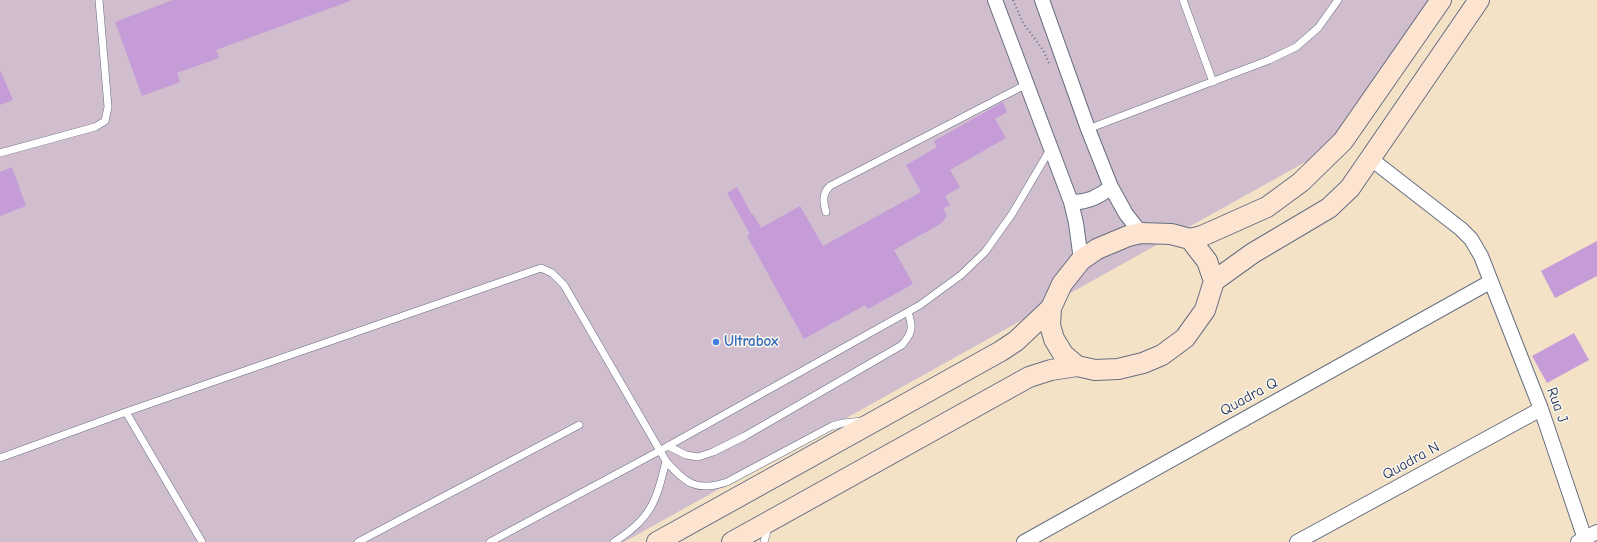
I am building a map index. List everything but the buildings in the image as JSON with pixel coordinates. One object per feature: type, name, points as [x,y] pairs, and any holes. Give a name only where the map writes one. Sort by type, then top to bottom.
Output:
[{"type":"main road","points":[[1077,366],[1062,354],[1054,339],[1050,325],[1051,308],[1062,284],[1081,260],[1097,249],[1114,241],[1141,233],[1170,234],[1190,239],[1202,236],[1267,207],[1301,182],[1343,141],[1440,0]]},
{"type":"main road","points":[[1214,281],[1253,253],[1328,208],[1350,188],[1479,0]]},
{"type":"main road","points":[[732,542],[1029,377],[1051,370],[1077,366],[1095,370],[1118,369],[1143,363],[1162,355],[1185,338],[1205,310],[1214,281],[1207,261],[1190,239]]},
{"type":"main road","points":[[658,542],[875,422],[1016,341],[1051,308]]},
{"type":"street","points":[[995,0],[1052,148],[1071,202],[1076,223],[1081,260]]},
{"type":"street","points":[[1042,0],[1088,129],[1111,188],[1126,214],[1141,233]]},
{"type":"street","name":"Rua J","points":[[1371,159],[1461,229],[1471,239],[1481,256],[1541,409],[1583,541]]},
{"type":"street","points":[[1071,202],[1081,202],[1093,199],[1111,188]]},
{"type":"street","name":"Quadra Q","points":[[1024,542],[1490,282]]},
{"type":"street","name":"Quadra N","points":[[1297,542],[1541,409]]},
{"type":"street","points":[[1583,541],[1597,532]]},
{"type":"lane","points":[[0,153],[96,127],[104,121],[108,107],[98,0]]},
{"type":"lane","points":[[1183,0],[1212,82]]},
{"type":"lane","points":[[1088,129],[1269,60],[1296,47],[1318,28],[1338,0]]},
{"type":"lane","points":[[826,212],[823,200],[824,191],[830,186],[1027,84]]},
{"type":"lane","points":[[490,542],[668,446],[920,305],[961,275],[985,252],[1012,214],[1052,148]]},
{"type":"lane","points":[[0,458],[126,412],[541,268],[552,274],[564,285],[666,461],[677,474],[687,481],[699,486],[712,487],[727,482],[832,426],[853,421],[875,422]]},
{"type":"lane","points":[[668,446],[686,455],[698,457],[713,452],[745,436],[902,345],[909,337],[912,330],[908,312]]},
{"type":"lane","points":[[126,412],[202,542]]},
{"type":"lane","points":[[358,542],[579,425]]},
{"type":"lane","points":[[614,542],[629,533],[643,520],[659,490],[666,461]]},
{"type":"lane","points":[[764,542],[770,521]]},
{"type":"shaded area","points":[[0,0],[1448,0],[1343,141],[624,542],[0,542]]},
{"type":"place","name":"Ultrabox","points":[[716,342]]}]
